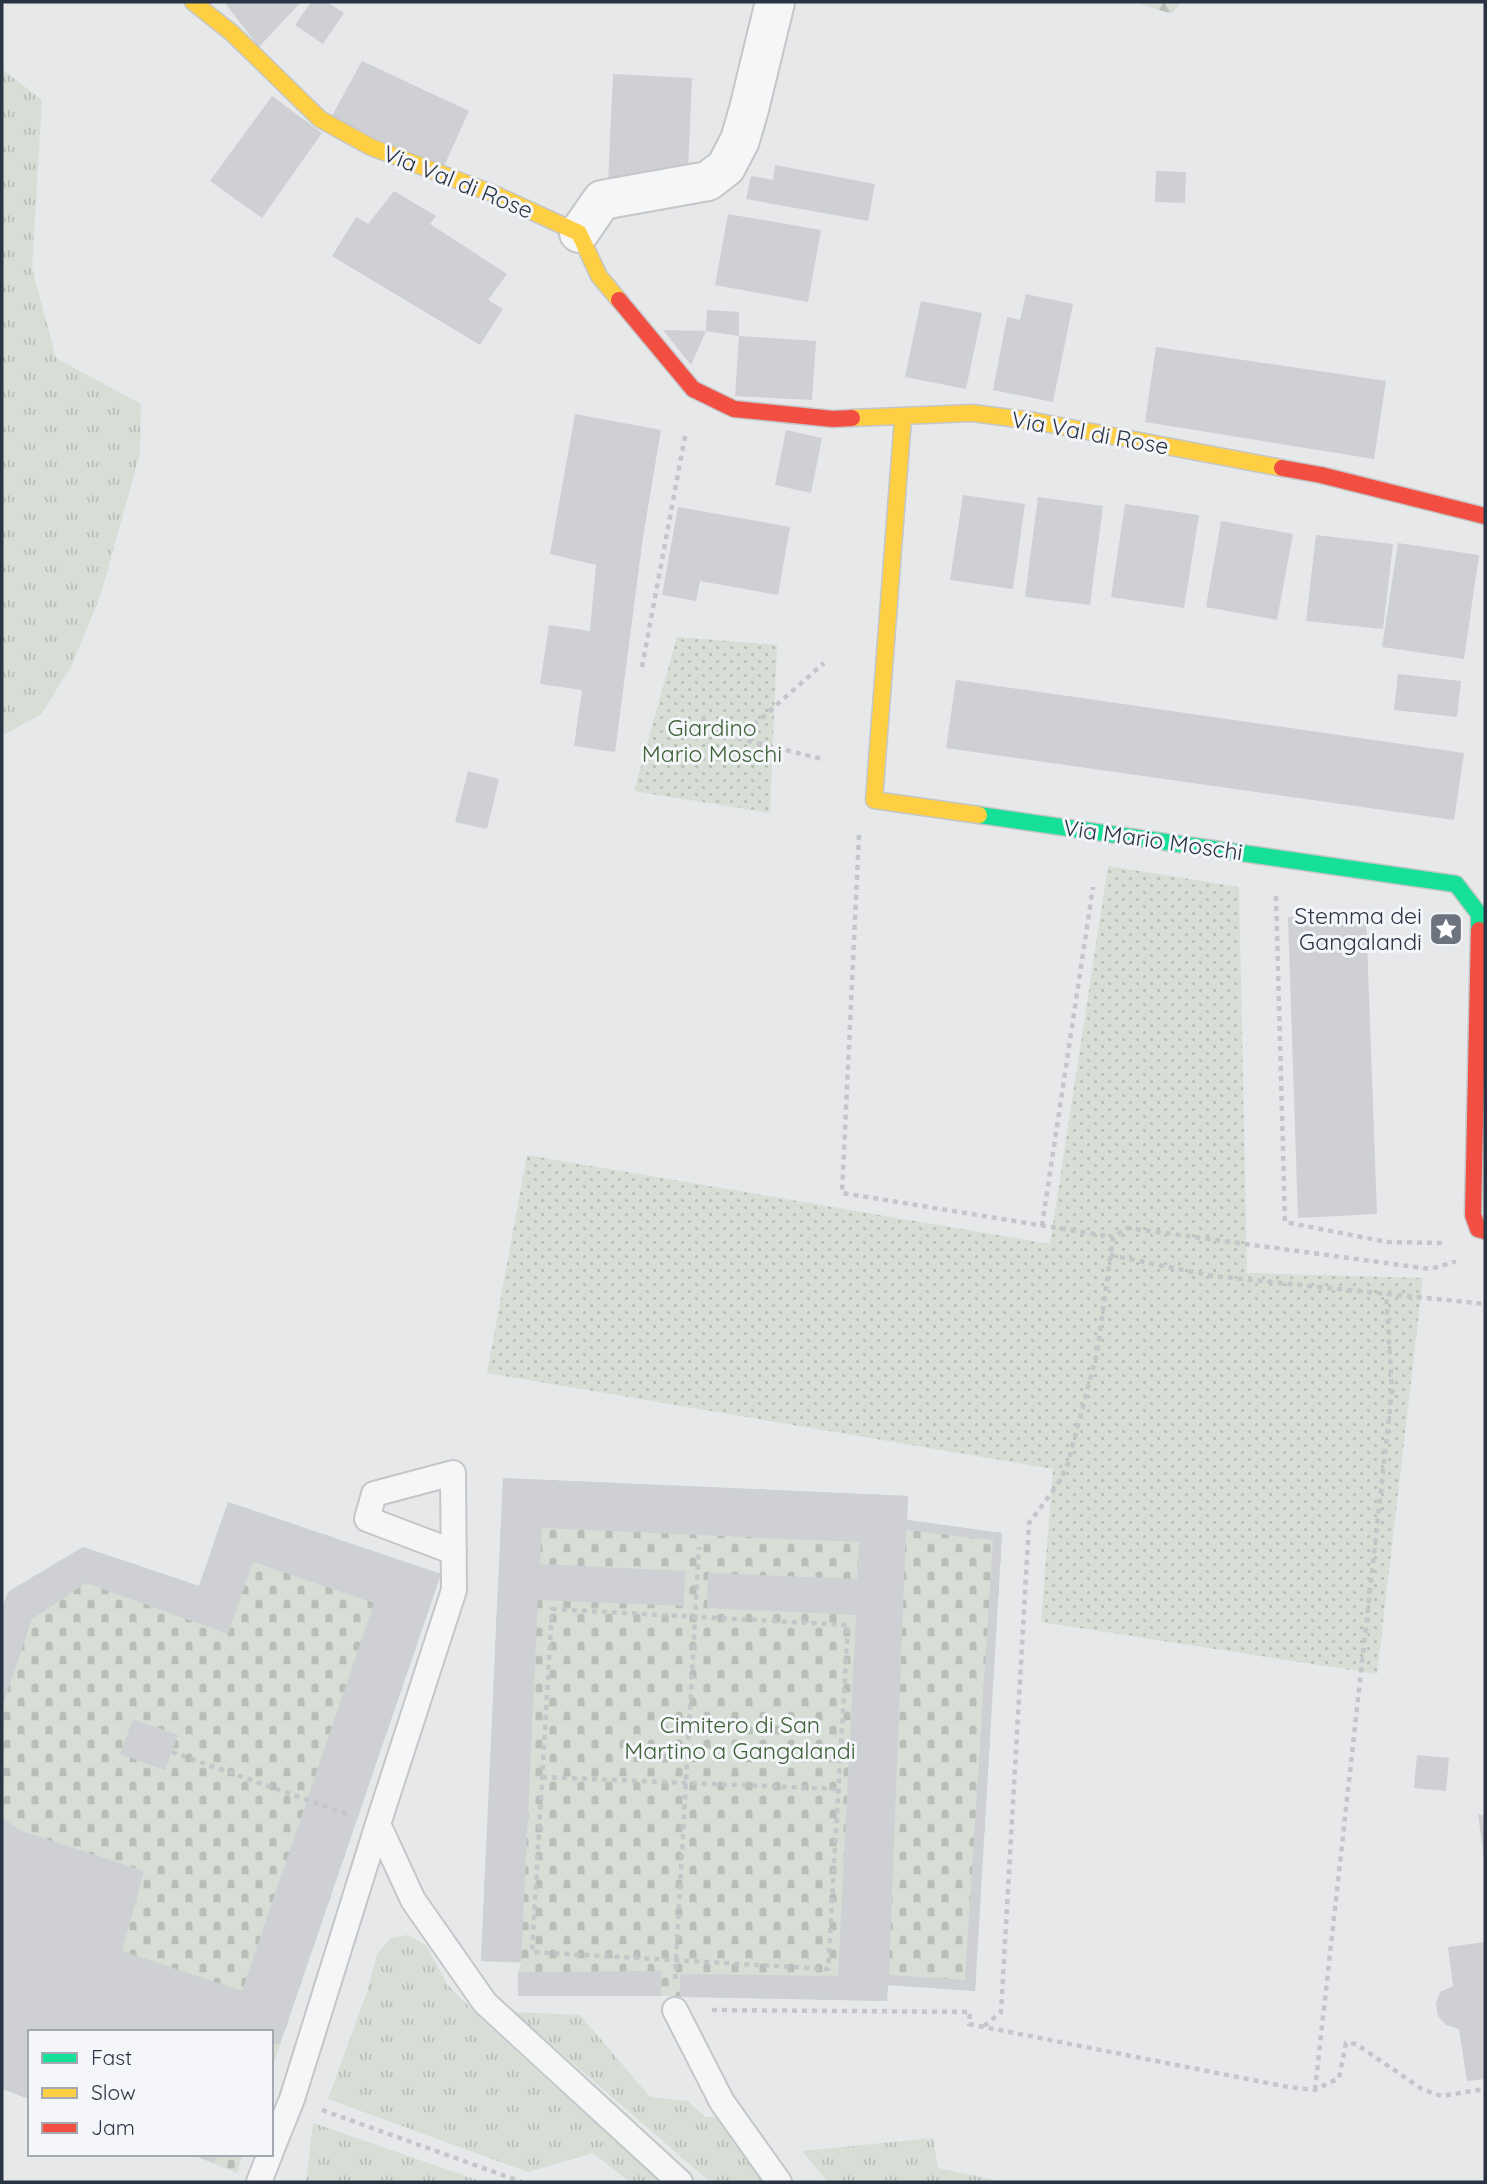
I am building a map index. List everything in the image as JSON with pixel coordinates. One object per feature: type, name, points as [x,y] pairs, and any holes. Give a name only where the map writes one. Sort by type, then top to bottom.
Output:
[{"type":"street","name":"Via Val di Rose","points":[[193,2],[232,33],[320,119],[371,148],[494,194],[579,233],[599,276],[694,389],[734,410],[833,419],[972,413],[1034,421],[1321,475],[1485,516]]},
{"type":"street","points":[[579,233],[602,200],[708,181],[726,167],[740,140],[775,2]]},
{"type":"street","name":"Via Mario Moschi","points":[[903,417],[874,800],[1456,884],[1479,914],[1473,1215],[1482,1230]]},
{"type":"lane","points":[[273,2148],[292,2099],[454,1590],[454,1552]]},
{"type":"lane","points":[[378,1824],[413,1900],[485,2003],[680,2182]]},
{"type":"lane","points":[[675,2010],[722,2102],[779,2182]]},
{"type":"lane","points":[[259,2182],[270,2156]]},
{"type":"path","points":[[642,667],[694,389]]},
{"type":"path","points":[[738,739],[824,663]]},
{"type":"path","points":[[704,717],[701,729],[821,759]]},
{"type":"path","points":[[859,827],[842,1193],[1113,1237],[1128,1228],[1430,1269],[1454,1262],[1456,1242]]},
{"type":"path","points":[[1275,858],[1285,1222],[1387,1242],[1456,1242],[1482,1230]]},
{"type":"path","points":[[1042,1226],[1093,887]]},
{"type":"path","points":[[983,2027],[1001,2012],[1029,1523],[1056,1487],[1067,1466],[1097,1353],[1113,1237]]},
{"type":"path","points":[[1110,1255],[1213,1276],[1485,1304]]},
{"type":"path","points":[[1315,2090],[1392,1390],[1386,1294]]},
{"type":"path","points":[[699,1546],[674,1960],[675,2010],[970,2012],[970,2024],[983,2027],[1315,2090],[1339,2078],[1346,2043],[1356,2044],[1422,2089],[1441,2096],[1485,2089]]},
{"type":"path","points":[[552,1609],[848,1625],[828,1969],[532,1952],[542,1777],[552,1609]]},
{"type":"path","points":[[172,1752],[378,1824]]},
{"type":"path","points":[[542,1777],[838,1789]]},
{"type":"path","points":[[292,2099],[522,2182]]},
{"type":"green space","points":[[1133,2],[1181,2],[1172,14]]},
{"type":"green space","points":[[2,69],[42,100],[32,268],[56,358],[141,404],[140,453],[101,594],[71,667],[41,714],[2,736]]},
{"type":"green space","name":"Giardino Mario Moschi","points":[[677,637],[777,645],[770,813],[634,791]]},
{"type":"green space","points":[[1108,866],[1239,887],[1247,1273],[1423,1278],[1377,1674],[1041,1622],[1053,1469],[487,1373],[527,1155],[1050,1244]]},
{"type":"green space","name":"Cimitero di San Martino a Gangalandi","points":[[503,1478],[908,1496],[907,1520],[1002,1533],[975,1991],[888,1985],[887,2001],[518,1996],[518,1972],[521,1963],[481,1961]]},
{"type":"green space","points":[[228,1502],[441,1574],[273,2065],[273,2030],[28,2030],[28,2098],[2,2089],[2,1609],[8,1592],[83,1547],[199,1586]]},
{"type":"green space","points":[[408,1935],[426,1945],[447,1984],[486,2024],[661,2182],[630,2182],[593,2153],[528,2172],[328,2099],[367,1992],[377,1954],[391,1938]]},
{"type":"green space","points":[[514,2012],[580,2015],[650,2097],[688,2101],[705,2117],[716,2117],[771,2182],[710,2182]]},
{"type":"green space","points":[[313,2123],[483,2182],[306,2182]]},
{"type":"green space","points":[[933,2138],[938,2168],[1005,2182],[828,2182],[802,2151]]},
{"type":"green space","points":[[195,2156],[242,2156],[237,2173]]},
{"type":"building","points":[[224,2],[301,2],[259,47]]},
{"type":"building","points":[[311,2],[327,2],[344,13],[323,44],[295,25]]},
{"type":"building","points":[[362,61],[469,111],[441,173],[329,121]]},
{"type":"building","points":[[613,74],[692,78],[688,171],[658,169],[656,186],[608,183]]},
{"type":"building","points":[[272,96],[322,133],[262,218],[210,181]]},
{"type":"building","points":[[775,165],[875,184],[868,221],[746,199],[751,176],[773,180]]},
{"type":"building","points":[[1156,171],[1186,172],[1185,203],[1155,202]]},
{"type":"building","points":[[394,191],[436,216],[430,224],[507,274],[488,300],[503,309],[480,345],[332,256],[356,217],[368,224]]},
{"type":"building","points":[[728,214],[821,230],[808,302],[715,285]]},
{"type":"building","points":[[1026,294],[1073,304],[1053,402],[993,390],[1007,317],[1020,320]]},
{"type":"building","points":[[921,301],[982,313],[966,389],[905,377]]},
{"type":"building","points":[[707,310],[739,312],[739,336],[706,331]]},
{"type":"building","points":[[663,330],[706,331],[691,365]]},
{"type":"building","points":[[739,336],[816,341],[812,400],[735,396]]},
{"type":"building","points":[[1156,347],[1386,381],[1374,459],[1145,422]]},
{"type":"building","points":[[575,414],[661,430],[643,537],[615,752],[574,746],[582,690],[540,684],[549,625],[590,631],[596,565],[550,554]]},
{"type":"building","points":[[786,430],[822,438],[811,493],[775,485]]},
{"type":"building","points":[[963,495],[1025,504],[1013,589],[950,580]]},
{"type":"building","points":[[1038,497],[1103,506],[1090,605],[1025,597]]},
{"type":"building","points":[[1125,504],[1199,515],[1184,608],[1111,597]]},
{"type":"building","points":[[678,507],[790,527],[778,595],[700,581],[696,601],[662,595]]},
{"type":"building","points":[[1221,521],[1293,534],[1277,620],[1206,607]]},
{"type":"building","points":[[1316,535],[1393,544],[1383,629],[1306,621]]},
{"type":"building","points":[[1398,543],[1479,555],[1464,659],[1382,647]]},
{"type":"building","points":[[1398,674],[1461,681],[1457,717],[1394,710]]},
{"type":"building","points":[[956,680],[1464,753],[1454,820],[946,748]]},
{"type":"building","points":[[468,771],[499,779],[487,829],[455,822]]},
{"type":"building","points":[[1366,914],[1377,1214],[1298,1218],[1288,917]]},
{"type":"building","points":[[503,1478],[908,1496],[907,1520],[1002,1533],[975,1991],[888,1985],[887,2001],[680,1997],[680,1974],[838,1976],[856,1615],[707,1608],[708,1573],[857,1579],[859,1542],[542,1528],[540,1564],[685,1571],[684,1606],[538,1600],[521,1962],[481,1961]],"holes":[[[906,1530],[993,1540],[965,1980],[889,1975]]]},
{"type":"building","points":[[228,1502],[441,1574],[280,2044],[273,2043],[273,2030],[28,2030],[28,2098],[2,2089],[2,1818],[22,1831],[144,1871],[122,1951],[242,1991],[374,1603],[253,1562],[228,1634],[86,1583],[32,1619],[2,1708],[2,1609],[8,1592],[83,1547],[199,1586]]},
{"type":"building","points":[[133,1719],[178,1735],[165,1770],[120,1754]]},
{"type":"building","points":[[1417,1755],[1449,1758],[1446,1791],[1414,1788]]},
{"type":"building","points":[[1478,1814],[1485,1816],[1485,1857],[1484,1857]]},
{"type":"building","points":[[1485,1942],[1485,2079],[1467,2081],[1459,2029],[1446,2025],[1438,2016],[1436,2004],[1440,1992],[1453,1986],[1448,1947]]},
{"type":"building","points":[[661,1971],[661,1996],[518,1996],[518,1972]]},
{"type":"building","points":[[196,2156],[216,2156],[214,2163]]},
{"type":"traffic: fast","points":[[979,815],[1456,884],[1479,914],[1479,930]]},
{"type":"traffic: slow","points":[[193,2],[232,33],[320,119],[371,147],[494,194],[579,233],[599,276],[619,300]]},
{"type":"traffic: slow","points":[[852,418],[972,413],[1034,421],[1282,468]]},
{"type":"traffic: slow","points":[[903,417],[874,800],[979,815]]},
{"type":"traffic: jam","points":[[619,300],[693,389],[734,409],[833,419],[852,418]]},
{"type":"traffic: jam","points":[[1282,468],[1321,475],[1485,516]]},
{"type":"traffic: jam","points":[[1479,930],[1473,1215],[1478,1229],[1485,1231]]},
{"type":"place","name":"Stemma dei Gangalandi","points":[[1446,929]]}]
